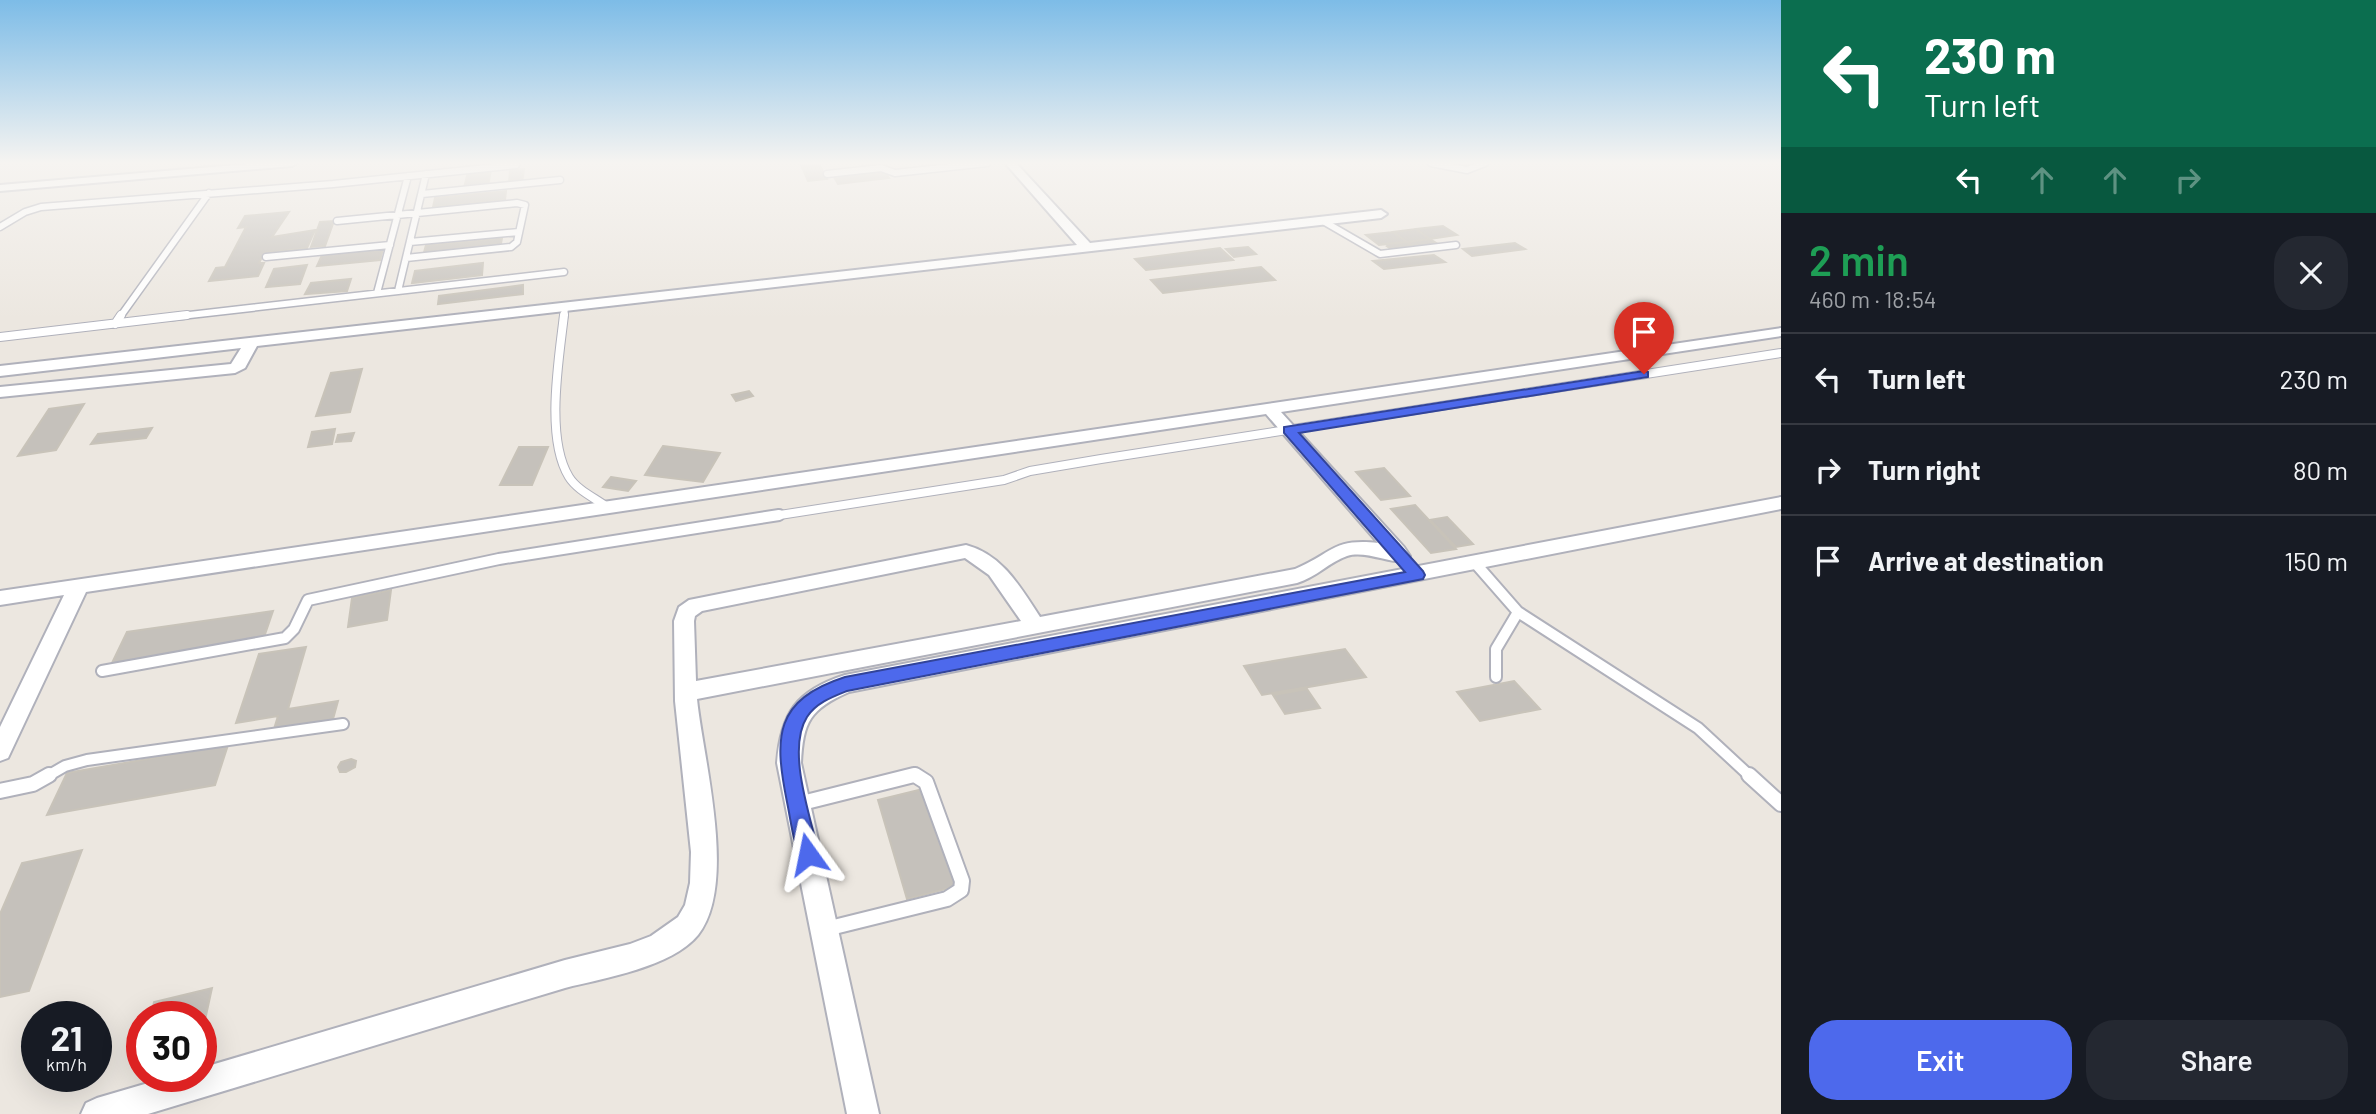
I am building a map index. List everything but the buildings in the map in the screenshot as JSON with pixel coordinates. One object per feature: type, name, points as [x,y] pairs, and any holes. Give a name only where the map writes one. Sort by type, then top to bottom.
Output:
[{"type":"street","points":[[1057,215],[1087,248]]},
{"type":"street","points":[[0,372],[1373,215]]},
{"type":"street","points":[[0,598],[1781,332]]},
{"type":"street","points":[[0,392],[234,368],[240,365],[251,343]]},
{"type":"street","points":[[1268,407],[1417,575]]},
{"type":"street","points":[[857,1113],[824,930],[789,763],[790,736],[800,712],[819,694],[845,684],[1781,503]]},
{"type":"street","points":[[686,692],[1297,576],[1309,573],[1331,555],[1348,549],[1397,552]]},
{"type":"street","points":[[97,1114],[565,974],[641,954],[669,942],[691,923],[702,896],[704,841],[686,692],[684,621],[687,612],[696,605],[966,551],[978,553],[986,560],[1006,583],[1035,626]]},
{"type":"street","points":[[0,751],[79,586]]},
{"type":"lane","points":[[0,227],[20,215]]},
{"type":"lane","points":[[115,324],[193,215]]},
{"type":"lane","points":[[337,220],[388,215]]},
{"type":"lane","points":[[377,293],[398,215]]},
{"type":"lane","points":[[398,291],[416,215]]},
{"type":"lane","points":[[406,258],[512,247],[517,242],[522,215]]},
{"type":"lane","points":[[1323,221],[1380,254],[1456,245]]},
{"type":"lane","points":[[410,242],[519,232]]},
{"type":"lane","points":[[266,257],[390,245]]},
{"type":"lane","points":[[0,337],[564,272]]},
{"type":"lane","points":[[565,307],[555,403],[563,462],[568,475],[575,483],[607,507]]},
{"type":"lane","points":[[102,671],[285,638],[297,628],[303,604],[308,600],[424,573],[1004,480],[1042,469],[1781,353]]},
{"type":"lane","points":[[1476,564],[1518,612],[1698,728],[1781,804]]},
{"type":"lane","points":[[1496,677],[1493,656],[1497,642],[1518,612]]},
{"type":"lane","points":[[0,791],[33,784],[65,766],[87,760],[343,724]]},
{"type":"lane","points":[[798,804],[915,775],[921,776],[926,782],[962,881],[961,890],[947,899],[824,930]]},
{"type":"route","points":[[808,854],[789,763],[790,736],[800,712],[819,694],[845,684],[1417,575],[1289,430],[1644,374]]}]
